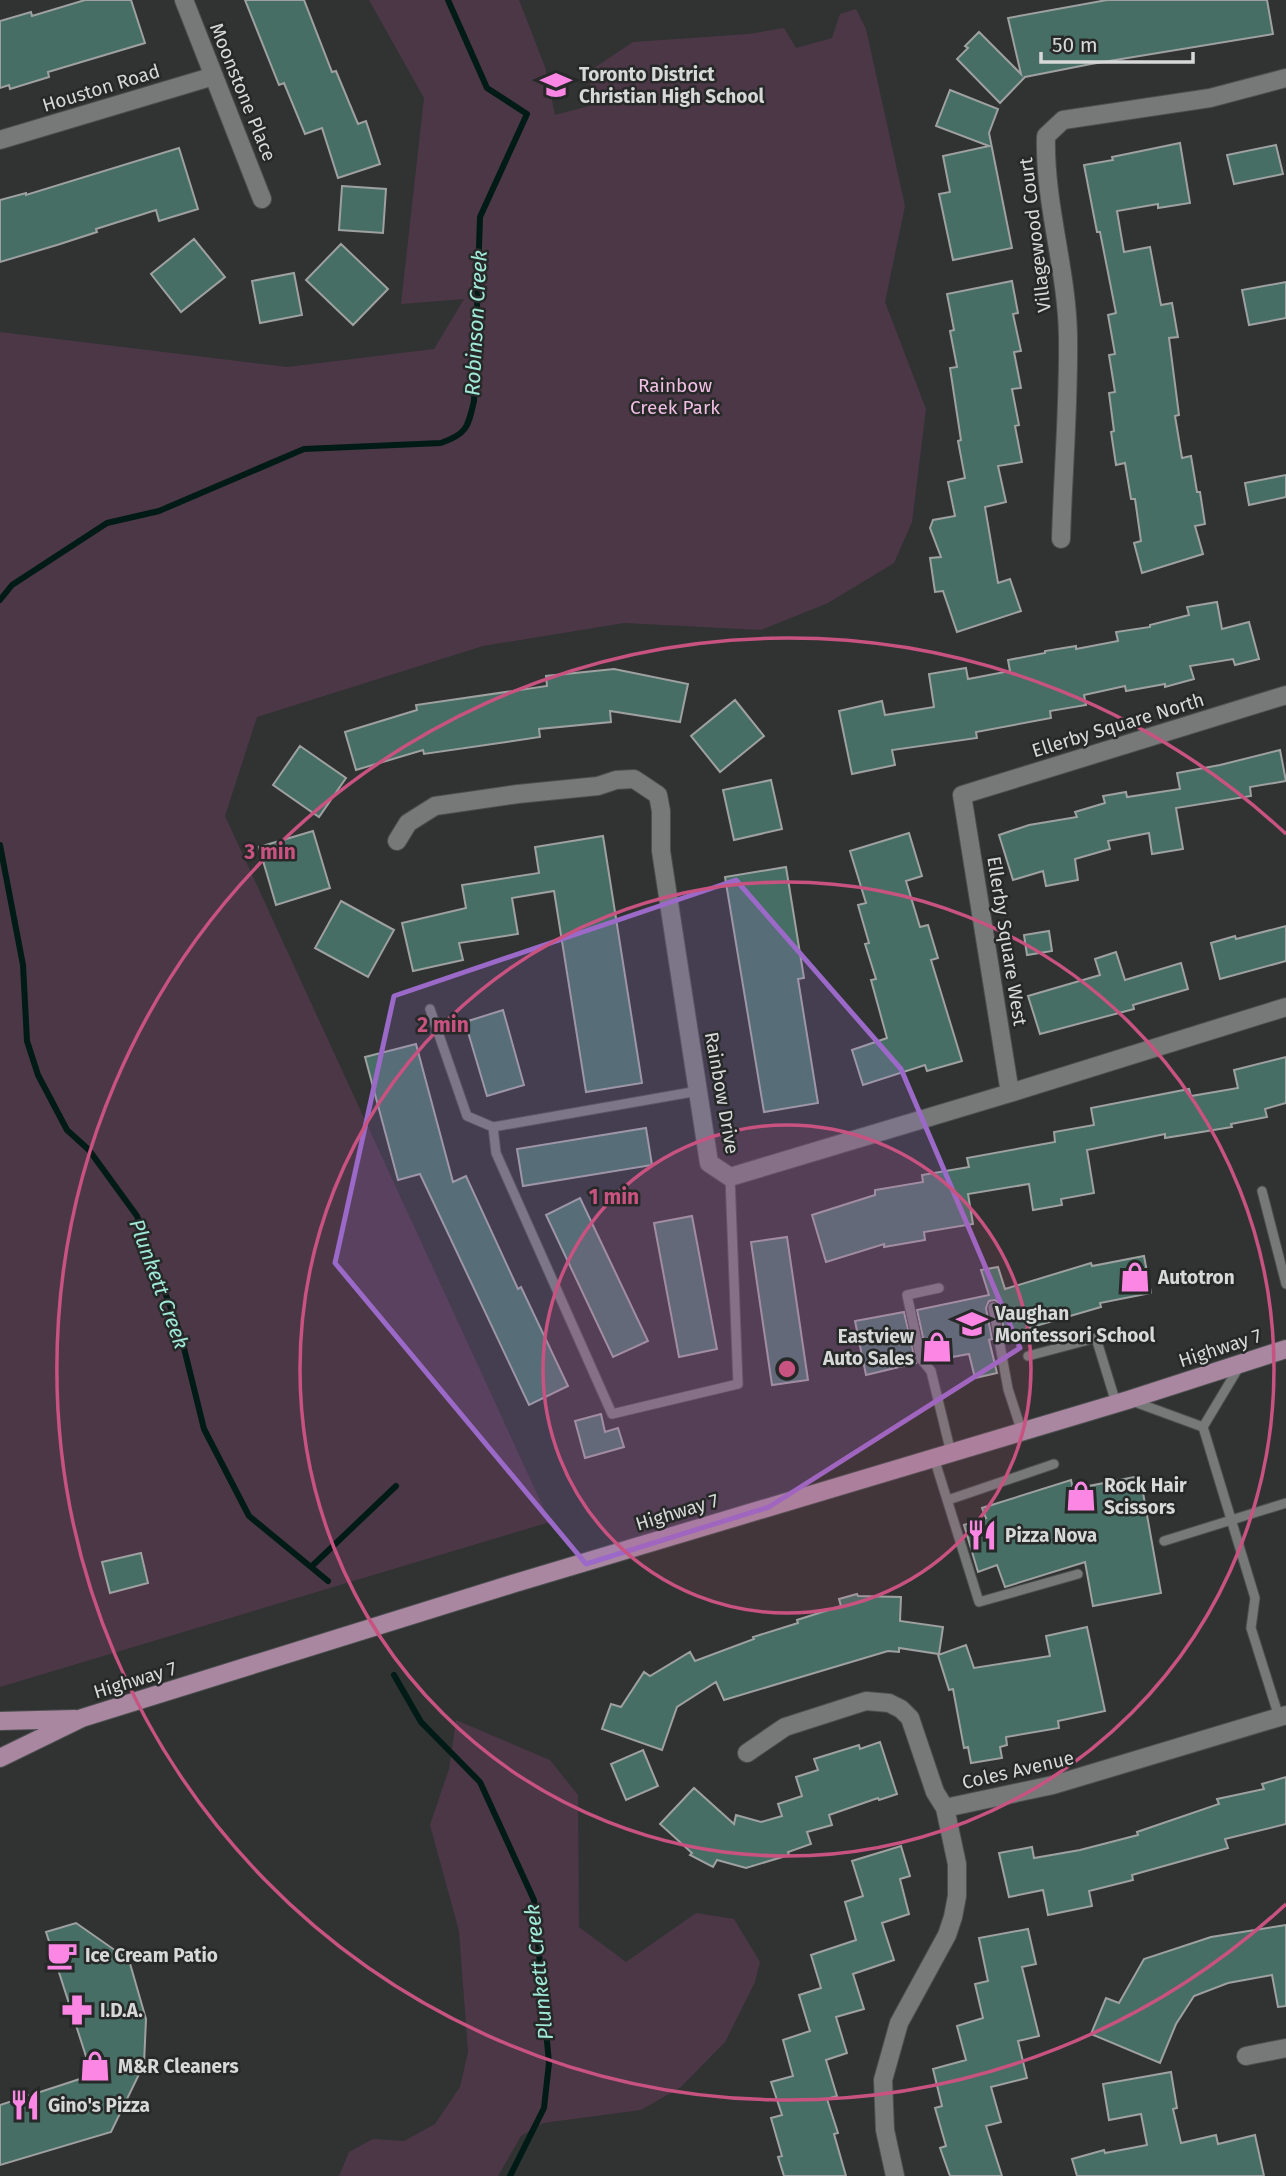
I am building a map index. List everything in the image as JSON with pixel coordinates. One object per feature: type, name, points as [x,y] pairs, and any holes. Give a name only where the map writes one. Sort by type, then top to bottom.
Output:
[{"type":"main road","name":"Highway 7","points":[[0,1758],[82,1718],[512,1584],[1023,1432],[1286,1349]]},
{"type":"main road","name":"Highway 7","points":[[0,1721],[82,1718]]},
{"type":"street","name":"Moonstone Place","points":[[184,0],[262,199]]},
{"type":"street","name":"Houston Road","points":[[0,141],[214,76]]},
{"type":"street","name":"Villagewood Court","points":[[1061,539],[1068,335],[1059,249],[1045,158],[1045,136],[1063,120],[1210,98],[1286,78]]},
{"type":"street","name":"Ellerby Square North","points":[[962,795],[1286,695]]},
{"type":"street","name":"Rainbow Drive","points":[[397,841],[408,823],[435,806],[634,779],[658,795],[661,811],[661,851],[709,1163],[730,1177],[1286,1007]]},
{"type":"street","name":"Ellerby Square West","points":[[962,795],[1010,1093]]},
{"type":"street","name":"Coles Avenue","points":[[747,1753],[785,1727],[866,1702],[889,1703],[910,1718],[935,1792],[944,1808],[1053,1785],[1282,1716]]},
{"type":"street","points":[[895,2176],[885,2130],[883,2080],[899,2023],[947,1935],[953,1917],[957,1896],[957,1864],[944,1808]]},
{"type":"street","points":[[1246,2056],[1286,2048]]},
{"type":"lane","points":[[430,1009],[467,1116],[493,1127],[698,1091]]},
{"type":"lane","points":[[493,1127],[496,1153],[612,1414],[738,1384],[730,1177]]},
{"type":"lane","points":[[1262,1191],[1286,1284]]},
{"type":"lane","points":[[939,1288],[907,1295],[922,1359],[931,1371],[948,1500],[979,1602],[1078,1574]]},
{"type":"lane","points":[[993,1307],[1008,1389],[1023,1432]]},
{"type":"lane","points":[[1028,1356],[1096,1338],[1122,1401],[1203,1427]]},
{"type":"lane","points":[[1241,1364],[1203,1427],[1255,1598],[1251,1628],[1282,1716]]},
{"type":"lane","points":[[948,1500],[1054,1464]]},
{"type":"lane","points":[[1164,1541],[1286,1503]]},
{"type":"highlighted area","points":[[736,880],[901,1069],[1020,1348],[769,1507],[586,1564],[335,1263],[394,996]]},
{"type":"green space","name":"Rainbow Creek Park","points":[[369,0],[519,0],[545,67],[555,115],[589,106],[591,70],[633,42],[749,34],[784,28],[796,48],[832,38],[840,14],[856,9],[866,29],[905,206],[885,302],[926,409],[912,522],[894,563],[828,603],[761,630],[624,623],[483,646],[257,717],[225,816],[550,1522],[0,1687],[0,332],[287,367],[434,349],[464,299],[401,304],[424,98]]},
{"type":"green space","points":[[456,1720],[550,1760],[578,1795],[579,1927],[626,1962],[696,1913],[734,1919],[760,1962],[755,1982],[725,2042],[681,2087],[641,2110],[543,2123],[521,2136],[498,2176],[339,2176],[349,2152],[373,2139],[404,2141],[435,2124],[460,2087],[468,2052],[459,1931],[430,1825],[449,1769]]},
{"type":"building","points":[[85,0],[131,0],[145,43],[48,72],[49,77],[10,89],[9,85],[0,88],[0,21],[31,12],[32,16]]},
{"type":"building","points":[[245,0],[304,0],[332,72],[336,71],[358,124],[366,121],[380,164],[338,178],[322,128],[305,134],[284,83],[279,85]]},
{"type":"building","points":[[1107,0],[1267,0],[1273,34],[1025,77],[1000,103],[957,59],[979,32],[1021,74],[1008,18]]},
{"type":"building","points":[[950,90],[998,109],[989,133],[1012,248],[953,260],[939,194],[950,192],[943,156],[989,146],[936,126]]},
{"type":"building","points":[[1180,143],[1190,203],[1158,208],[1158,204],[1117,211],[1124,252],[1150,247],[1161,305],[1172,303],[1178,337],[1169,338],[1179,415],[1175,416],[1182,458],[1191,456],[1197,492],[1200,492],[1205,524],[1195,526],[1203,554],[1142,573],[1134,543],[1141,541],[1135,499],[1131,499],[1125,463],[1116,465],[1111,432],[1114,431],[1109,393],[1115,392],[1109,355],[1115,354],[1108,315],[1116,313],[1084,165]]},
{"type":"building","points":[[1276,145],[1283,174],[1234,184],[1227,155]]},
{"type":"building","points":[[179,148],[198,209],[159,221],[156,210],[96,229],[97,232],[0,262],[0,200],[26,195]]},
{"type":"building","points":[[342,186],[386,189],[383,233],[339,230]]},
{"type":"building","points":[[194,239],[225,277],[181,312],[151,274]]},
{"type":"building","points":[[341,244],[388,289],[353,325],[306,280]]},
{"type":"building","points":[[294,273],[302,315],[260,323],[252,281]]},
{"type":"building","points":[[1012,281],[1018,313],[1013,314],[1021,351],[1014,352],[1021,388],[1012,389],[1022,462],[998,466],[1006,502],[985,507],[998,583],[1010,579],[1021,611],[957,632],[943,591],[935,592],[930,558],[941,557],[930,528],[933,520],[955,516],[948,482],[965,478],[950,368],[957,367],[947,294]]},
{"type":"building","points":[[1286,282],[1286,318],[1249,325],[1242,290]]},
{"type":"building","points":[[1286,475],[1286,497],[1249,505],[1245,483]]},
{"type":"building","points":[[1217,602],[1222,629],[1249,622],[1259,659],[1235,665],[1233,659],[1190,666],[1194,679],[1165,687],[1165,684],[1126,691],[1125,686],[1084,695],[1086,705],[1050,711],[1051,718],[976,732],[977,738],[892,750],[895,765],[852,774],[839,711],[882,701],[885,715],[934,707],[929,674],[966,668],[968,679],[1010,671],[1008,660],[1045,651],[1076,646],[1076,649],[1118,641],[1116,632],[1150,627],[1189,615],[1187,607]]},
{"type":"building","points":[[614,669],[688,684],[680,722],[610,711],[611,722],[539,729],[540,737],[424,754],[423,750],[356,770],[345,732],[417,710],[416,705],[547,686],[546,676]]},
{"type":"building","points":[[735,700],[764,736],[720,772],[691,736]]},
{"type":"building","points":[[300,746],[346,778],[319,817],[273,785]]},
{"type":"building","points":[[1280,750],[1286,781],[1250,787],[1251,796],[1176,808],[1183,849],[1152,854],[1149,833],[1108,841],[1110,849],[1075,859],[1078,880],[1046,886],[1043,871],[1013,880],[999,835],[1029,825],[1077,817],[1075,812],[1105,803],[1103,796],[1126,792],[1127,797],[1180,789],[1177,773]]},
{"type":"building","points":[[771,780],[782,829],[734,840],[723,790]]},
{"type":"building","points":[[313,831],[330,888],[276,905],[259,847]]},
{"type":"building","points":[[909,833],[922,876],[906,881],[920,927],[928,925],[938,958],[931,960],[962,1061],[927,1071],[925,1065],[863,1085],[852,1050],[887,1038],[871,980],[876,979],[865,944],[869,943],[858,905],[866,903],[850,851]]},
{"type":"building","points":[[603,836],[642,1083],[586,1092],[554,891],[512,898],[518,934],[459,943],[463,960],[413,971],[402,923],[466,908],[462,885],[539,873],[535,847]]},
{"type":"building","points":[[786,867],[804,978],[798,979],[818,1103],[764,1112],[725,877]]},
{"type":"building","points":[[341,901],[394,930],[368,977],[315,948]]},
{"type":"building","points":[[1286,926],[1286,961],[1220,979],[1211,943]]},
{"type":"building","points":[[1049,931],[1052,951],[1027,955],[1024,935]]},
{"type":"building","points":[[1116,952],[1125,980],[1181,963],[1188,989],[1133,1005],[1134,1009],[1040,1034],[1028,996],[1100,975],[1095,959]]},
{"type":"building","points":[[503,1010],[524,1085],[487,1096],[465,1022]]},
{"type":"building","points":[[416,1044],[453,1182],[466,1176],[518,1289],[521,1287],[568,1386],[529,1405],[420,1174],[398,1180],[365,1057]]},
{"type":"building","points":[[1286,1057],[1286,1103],[1265,1109],[1267,1117],[1231,1124],[1232,1127],[1165,1138],[1165,1134],[1087,1150],[1094,1193],[1061,1199],[1062,1205],[1033,1210],[1029,1184],[968,1194],[973,1224],[924,1232],[925,1240],[884,1247],[884,1244],[826,1262],[812,1215],[875,1195],[875,1190],[923,1182],[922,1175],[969,1167],[967,1158],[1055,1142],[1054,1132],[1094,1125],[1091,1108],[1189,1089],[1191,1096],[1238,1088],[1234,1070]]},
{"type":"building","points":[[646,1128],[652,1165],[523,1186],[517,1149]]},
{"type":"building","points":[[580,1198],[648,1341],[613,1357],[546,1215]]},
{"type":"building","points":[[692,1216],[717,1349],[679,1357],[654,1223]]},
{"type":"building","points":[[787,1237],[808,1380],[772,1385],[751,1242]]},
{"type":"building","points":[[1144,1256],[1151,1293],[1100,1303],[1101,1307],[1005,1335],[999,1303],[995,1300],[989,1301],[986,1308],[992,1339],[989,1340],[997,1373],[975,1378],[969,1354],[931,1361],[927,1356],[917,1310],[989,1295],[981,1270],[998,1267],[1005,1289],[1091,1263],[1092,1266]]},
{"type":"building","points":[[904,1312],[916,1363],[866,1375],[855,1321]]},
{"type":"building","points":[[601,1414],[605,1432],[618,1428],[624,1447],[585,1458],[575,1421]]},
{"type":"building","points":[[1140,1476],[1161,1593],[1093,1606],[1085,1562],[1005,1587],[997,1565],[978,1572],[964,1525],[986,1518],[982,1508],[1071,1480],[1073,1489]]},
{"type":"building","points":[[141,1553],[148,1583],[110,1593],[102,1562]]},
{"type":"building","points":[[857,1594],[901,1597],[900,1621],[943,1627],[939,1654],[899,1648],[899,1652],[888,1651],[724,1700],[716,1682],[677,1707],[662,1750],[602,1729],[611,1704],[621,1707],[644,1672],[650,1676],[690,1652],[695,1661],[754,1639],[753,1637],[798,1623],[797,1620],[841,1606],[839,1599]]},
{"type":"building","points":[[1087,1627],[1105,1711],[1058,1721],[1059,1728],[1006,1737],[1007,1745],[1000,1747],[1002,1758],[971,1763],[968,1747],[964,1748],[953,1689],[949,1690],[938,1655],[966,1645],[974,1668],[1050,1656],[1046,1636]]},
{"type":"building","points":[[880,1742],[897,1794],[829,1815],[832,1825],[807,1832],[811,1844],[788,1852],[789,1855],[746,1868],[717,1860],[713,1867],[690,1855],[692,1853],[660,1824],[694,1788],[734,1824],[736,1815],[761,1822],[782,1816],[778,1804],[802,1796],[796,1777],[818,1770],[814,1759],[859,1745],[860,1749]]},
{"type":"building","points":[[643,1750],[658,1786],[626,1800],[611,1764]]},
{"type":"building","points":[[1286,1777],[1286,1824],[1225,1839],[1228,1848],[1132,1875],[1133,1880],[1089,1891],[1092,1906],[1048,1915],[1043,1890],[1009,1897],[999,1853],[1032,1847],[1034,1858],[1080,1850],[1138,1835],[1137,1832],[1219,1804],[1217,1799],[1264,1789],[1262,1784]]},
{"type":"building","points":[[901,1846],[910,1876],[900,1879],[909,1914],[882,1923],[894,1960],[853,1974],[864,2009],[836,2017],[847,2053],[826,2060],[837,2096],[827,2099],[838,2133],[834,2134],[846,2176],[784,2176],[778,2157],[782,2156],[771,2118],[782,2115],[771,2082],[793,2076],[783,2040],[810,2031],[799,1995],[821,1988],[811,1955],[856,1940],[845,1902],[863,1896],[852,1861]]},
{"type":"building","points":[[76,1923],[129,1960],[146,2019],[144,2064],[111,2132],[0,2165],[0,2105],[92,2075],[46,1932]]},
{"type":"building","points":[[1286,1925],[1286,2006],[1278,2007],[1272,1975],[1228,1983],[1194,1996],[1176,2024],[1160,2063],[1091,2034],[1106,1998],[1119,2003],[1144,1959],[1211,1937]]},
{"type":"building","points":[[1028,1929],[1036,1964],[1022,1967],[1039,2036],[1018,2041],[1027,2078],[991,2087],[1001,2122],[986,2126],[1002,2176],[950,2176],[940,2148],[946,2146],[935,2108],[942,2106],[933,2069],[966,2060],[957,2026],[983,2018],[975,1984],[988,1981],[979,1938]]},
{"type":"building","points":[[1171,2072],[1177,2108],[1173,2109],[1181,2143],[1216,2135],[1218,2144],[1255,2135],[1264,2176],[1077,2176],[1072,2159],[1104,2150],[1105,2153],[1147,2145],[1141,2114],[1109,2120],[1103,2084]]},
{"type":"waterway","name":"Robinson Creek","points":[[0,600],[12,585],[107,523],[159,511],[304,449],[441,443],[461,433],[465,428],[474,401],[480,217],[527,114],[487,88],[448,0]]},
{"type":"waterway","name":"Plunkett Creek","points":[[0,845],[23,965],[27,1041],[38,1075],[67,1130],[89,1150],[137,1216],[181,1336],[204,1429],[249,1516],[328,1581]]},
{"type":"waterway","points":[[311,1567],[396,1486]]},
{"type":"waterway","name":"Plunkett Creek","points":[[394,1675],[421,1722],[480,1782],[534,1900],[549,2063],[544,2108],[510,2176]]},
{"type":"place","name":"Toronto District Christian High School","points":[[556,85]]},
{"type":"place","name":"Autotron","points":[[1135,1277]]},
{"type":"place","name":"Vaughan Montessori School","points":[[972,1324]]},
{"type":"place","name":"Eastview Auto Sales","points":[[937,1347]]},
{"type":"place","name":"Rock Hair Scissors","points":[[1081,1496]]},
{"type":"place","name":"Pizza Nova","points":[[982,1535]]},
{"type":"place","name":"Ice Cream Patio","points":[[62,1955]]},
{"type":"place","name":"I.D.A.","points":[[77,2010]]},
{"type":"place","name":"M&R Cleaners","points":[[95,2066]]},
{"type":"place","name":"Gino's Pizza","points":[[25,2105]]}]
